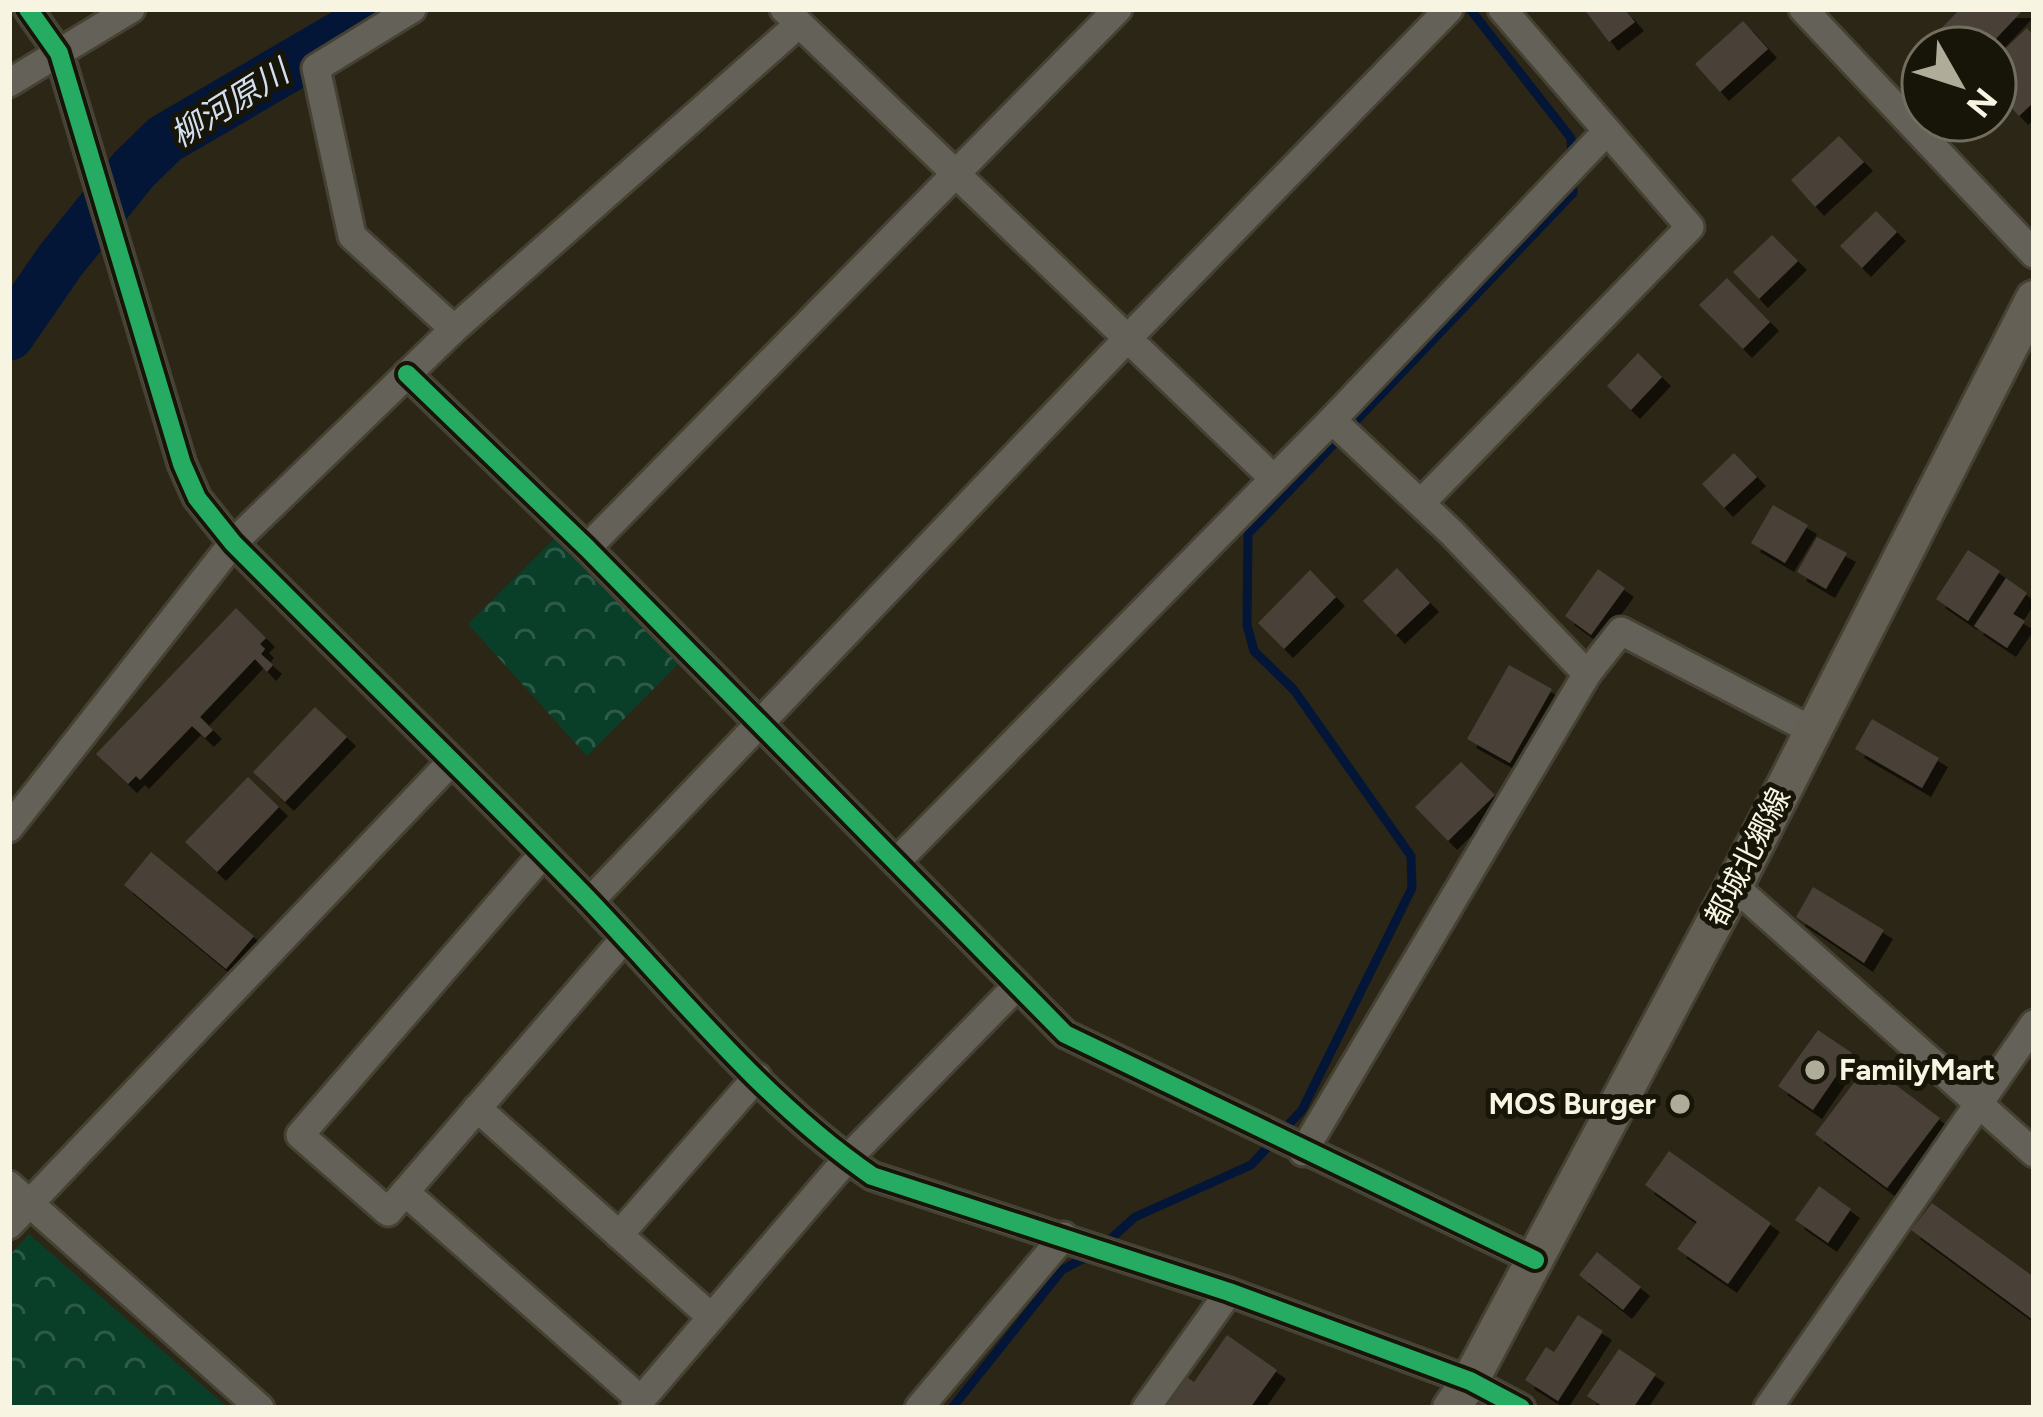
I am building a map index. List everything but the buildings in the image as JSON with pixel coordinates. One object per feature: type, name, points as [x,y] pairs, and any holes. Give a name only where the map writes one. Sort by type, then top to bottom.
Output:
[{"type":"main road","name":"都城北郷線","points":[[1461,1394],[1734,886],[2034,299]]},
{"type":"street","points":[[28,9],[58,53],[196,498],[233,543],[590,901],[757,1077],[872,1176],[1229,1292],[1461,1394],[1521,1408]]},
{"type":"street","points":[[9,83],[131,9]]},
{"type":"street","points":[[412,9],[316,68],[352,236],[454,329]]},
{"type":"street","points":[[587,548],[1118,9]]},
{"type":"street","points":[[590,901],[1449,9]]},
{"type":"street","points":[[1421,502],[1690,227],[1502,9]]},
{"type":"street","points":[[1803,9],[2034,254]]},
{"type":"street","points":[[12,818],[233,543],[454,329],[792,16],[1272,477]]},
{"type":"street","points":[[896,862],[1331,420],[1606,132]]},
{"type":"street","points":[[407,374],[587,548],[1065,1034],[1535,1261]]},
{"type":"street","points":[[1331,420],[1421,502],[1587,674]]},
{"type":"street","points":[[1303,1152],[1587,674],[1621,631],[1814,731]]},
{"type":"street","points":[[9,1225],[19,1194],[450,763]]},
{"type":"street","points":[[543,854],[301,1135],[388,1212],[624,938]]},
{"type":"street","points":[[1734,886],[2034,1153]]},
{"type":"street","points":[[405,1192],[637,1404],[847,1159],[1017,986]]},
{"type":"street","points":[[1768,1408],[2034,1024]]},
{"type":"street","points":[[619,1234],[757,1077]]},
{"type":"street","points":[[477,1108],[710,1316]]},
{"type":"street","points":[[19,1194],[260,1408]]},
{"type":"street","points":[[919,1408],[1064,1236]]},
{"type":"street","points":[[1146,1408],[1229,1292]]},
{"type":"green space","points":[[556,537],[680,662],[587,756],[468,624]]},
{"type":"green space","points":[[29,1234],[228,1408],[9,1408],[9,1256]]},
{"type":"waterway","name":"柳河原川","points":[[9,335],[60,261],[134,169],[165,139],[382,9]]},
{"type":"waterway","points":[[1470,9],[1571,138],[1572,159]]},
{"type":"waterway","points":[[1105,1244],[1135,1217],[1251,1165],[1302,1110],[1412,888],[1411,856],[1294,690],[1254,651],[1247,625],[1248,534],[1573,193],[1572,176]]},
{"type":"waterway","points":[[952,1408],[1062,1270],[1092,1254]]},
{"type":"cycle path","points":[[28,9],[59,53],[182,464],[197,498],[233,543],[542,852],[794,1114],[872,1176],[1229,1292],[1470,1381],[1521,1408]]},
{"type":"cycle path","points":[[407,374],[587,548],[1065,1034],[1535,1260]]},
{"type":"place","name":"FamilyMart","points":[[1815,1070]]},
{"type":"place","name":"MOS Burger","points":[[1680,1104]]}]
